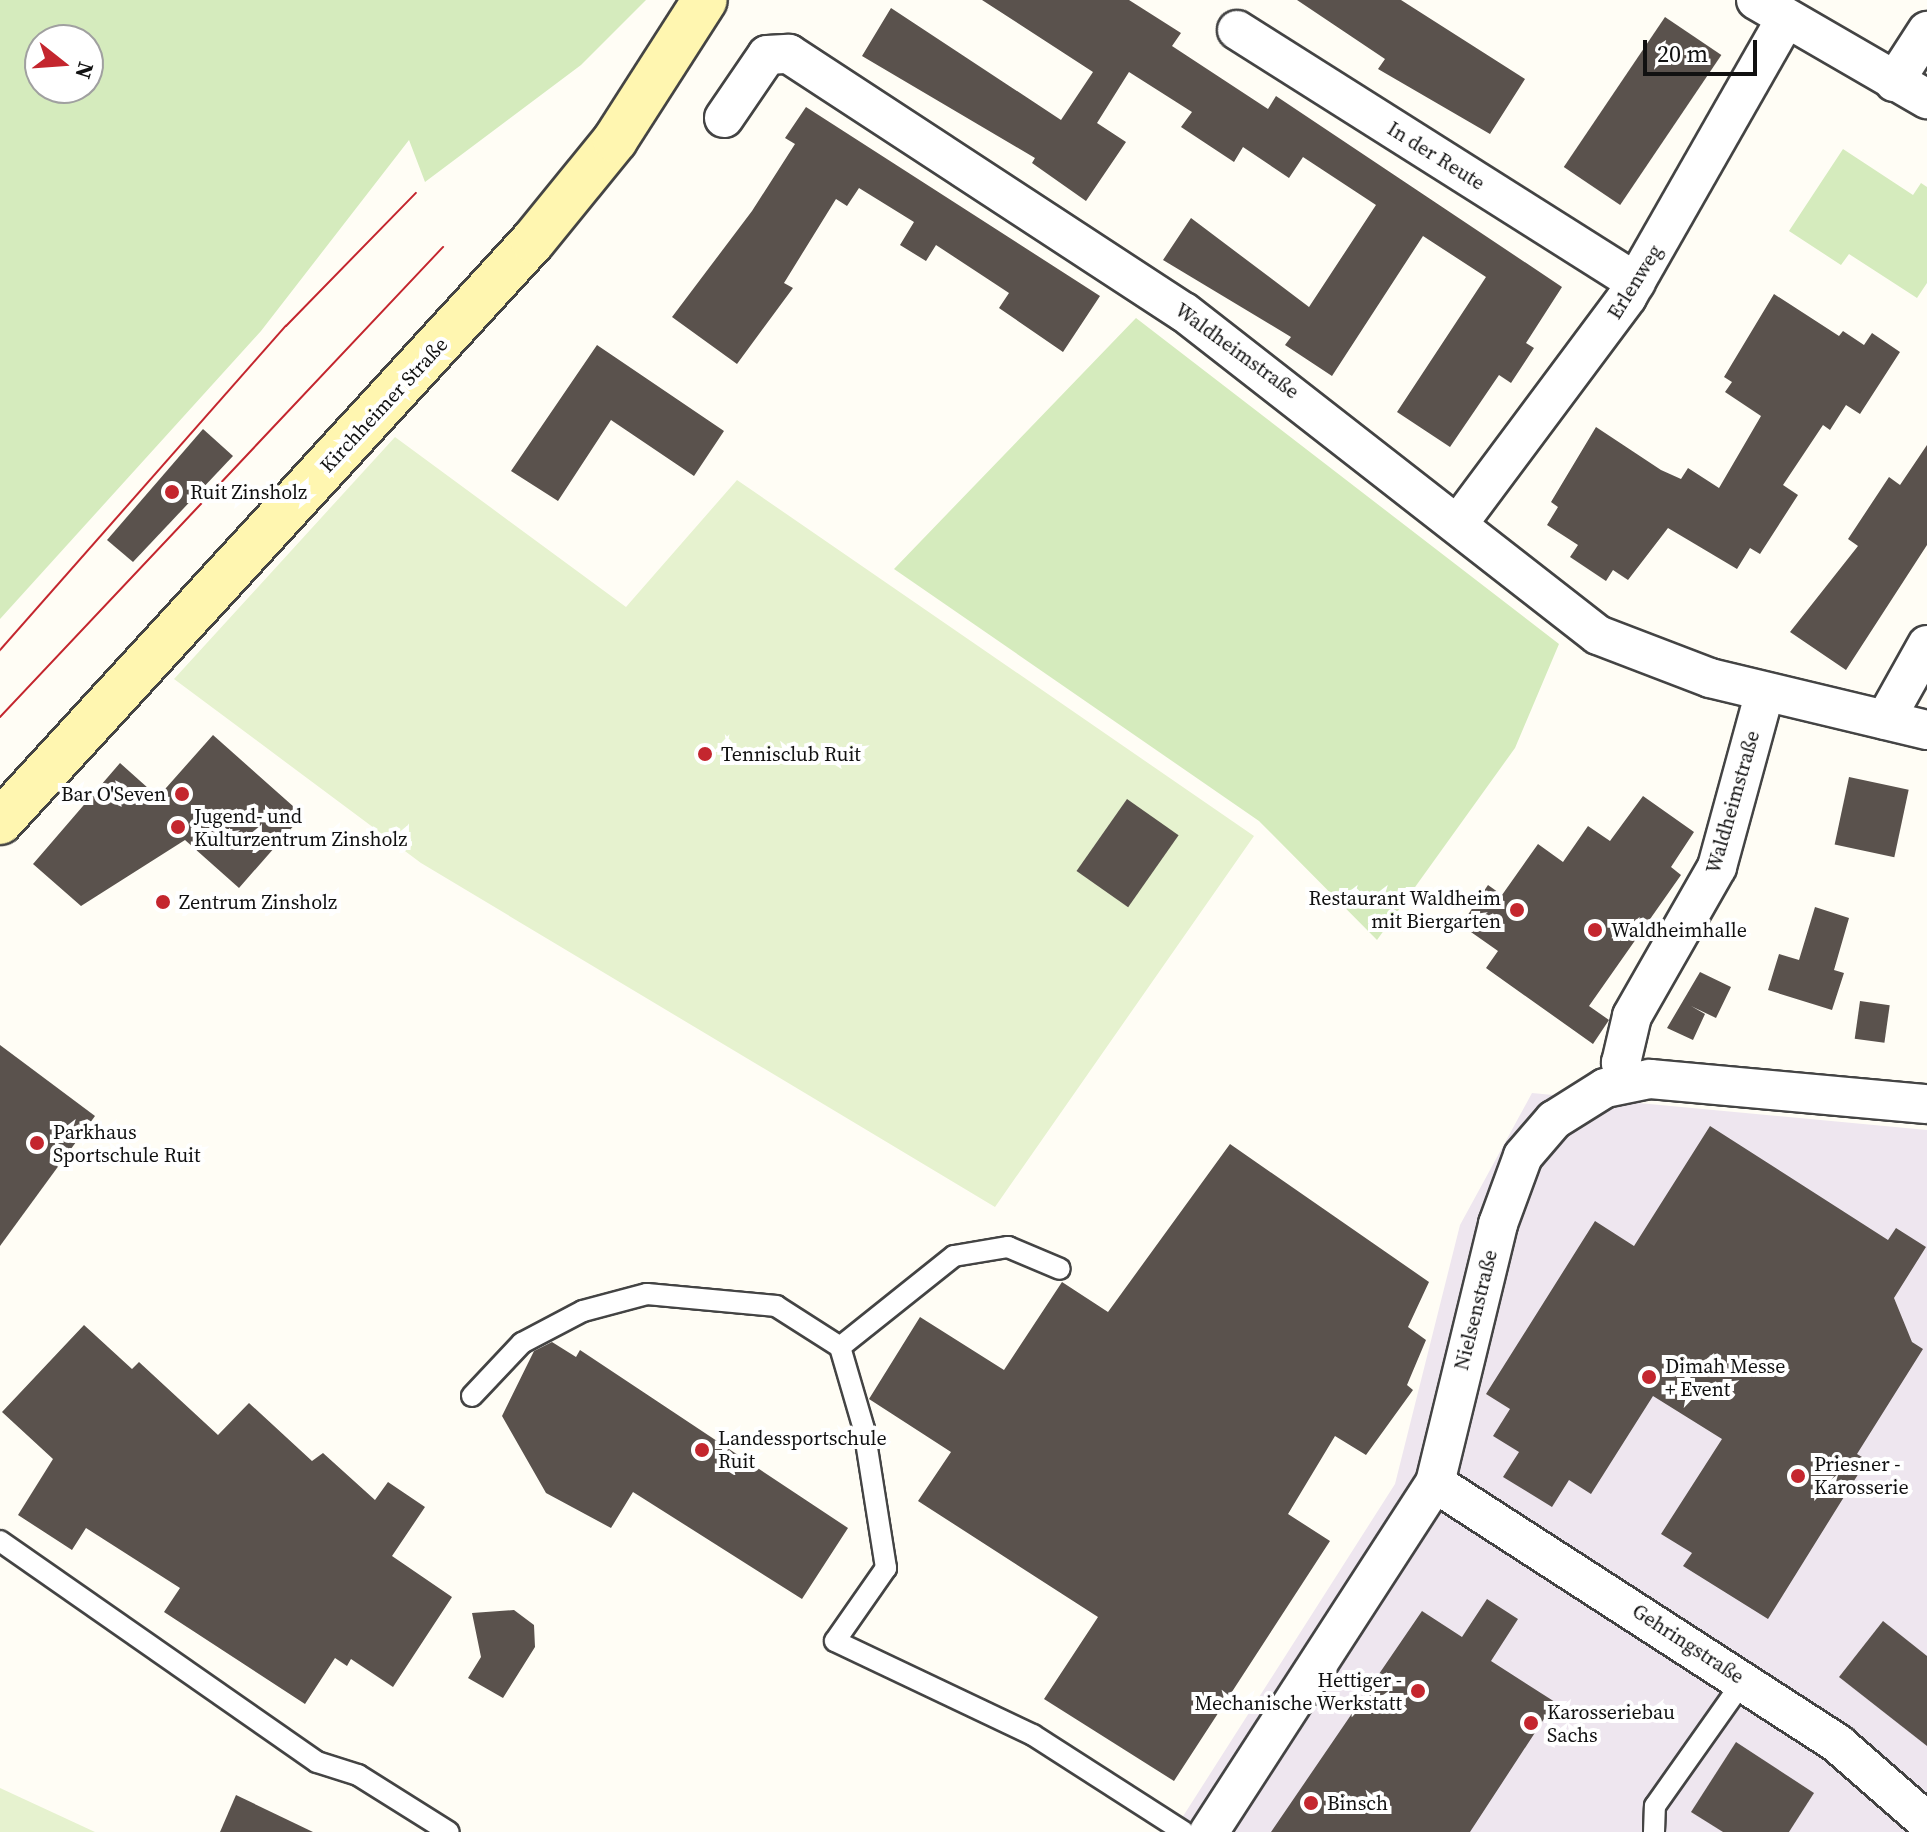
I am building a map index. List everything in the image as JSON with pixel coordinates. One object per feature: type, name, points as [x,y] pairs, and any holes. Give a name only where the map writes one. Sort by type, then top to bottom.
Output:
[{"type":"main road","name":"Kirchheimer Straße","points":[[0,822],[533,241],[615,140],[705,0]]},
{"type":"street","points":[[1770,11],[1911,90],[1927,31]]},
{"type":"street","name":"Erlenweg","points":[[1458,524],[1636,282],[1770,11]]},
{"type":"street","name":"In der Reute","points":[[1237,30],[1636,282]]},
{"type":"street","name":"Waldheimstraße","points":[[724,118],[767,55],[789,54],[1184,312],[1598,635],[1765,692],[1927,730]]},
{"type":"street","points":[[1885,720],[1927,645]]},
{"type":"street","name":"Waldheimstraße","points":[[1626,1082],[1621,1063],[1632,1016],[1717,867],[1765,692]]},
{"type":"street","name":"Nielsenstraße","points":[[1209,1832],[1435,1483],[1478,1291],[1523,1156],[1574,1104],[1626,1082],[1676,1080],[1927,1104]]},
{"type":"street","name":"Gehringstraße","points":[[1435,1483],[1744,1680],[1838,1744],[1927,1822]]},
{"type":"lane","points":[[840,1347],[954,1256],[1008,1247],[1060,1269]]},
{"type":"lane","points":[[472,1396],[522,1343],[583,1311],[647,1294],[776,1306],[840,1347],[864,1429],[886,1568],[835,1641],[1033,1735],[1184,1832]]},
{"type":"lane","points":[[0,1541],[277,1736],[449,1832]]},
{"type":"lane","points":[[1654,1832],[1655,1806],[1744,1680]]},
{"type":"shaded area","points":[[1532,1093],[1927,1130],[1927,1832],[1173,1832],[1395,1484],[1460,1225]]},
{"type":"green space","points":[[0,0],[646,0],[581,65],[425,182],[409,140],[261,331],[0,619]]},
{"type":"green space","points":[[1843,149],[1913,195],[1921,183],[1927,187],[1927,283],[1917,298],[1849,254],[1841,265],[1789,231]]},
{"type":"green space","points":[[1136,318],[1559,644],[1515,748],[1377,940],[1259,821],[894,569]]},
{"type":"green space","name":"Tennisclub Ruit","points":[[395,437],[626,607],[737,480],[1254,836],[995,1207],[421,863],[174,679]]},
{"type":"green space","points":[[0,1788],[95,1832],[0,1832]]},
{"type":"building","points":[[982,0],[1129,0],[1181,33],[1172,46],[1268,109],[1276,96],[1562,287],[1526,343],[1534,348],[1511,383],[1499,375],[1450,447],[1397,412],[1486,277],[1423,236],[1332,376],[1285,345],[1291,337],[1163,260],[1191,218],[1309,307],[1376,205],[1303,157],[1289,178],[1243,147],[1234,162],[1181,127],[1192,112],[1129,72],[1097,123],[1126,142],[1086,201],[1032,163],[1035,158],[862,56],[891,8],[1061,120],[1093,72]]},
{"type":"building","points":[[1297,0],[1401,0],[1525,79],[1490,134],[1378,69],[1385,59]]},
{"type":"building","points":[[1665,17],[1721,55],[1620,205],[1564,167]]},
{"type":"building","points":[[806,107],[1100,296],[1063,352],[999,308],[1009,293],[936,245],[926,261],[900,245],[914,222],[859,188],[847,206],[836,199],[784,283],[793,288],[737,364],[672,317],[752,211],[795,144],[785,138]]},
{"type":"building","points":[[1774,294],[1839,336],[1843,331],[1864,345],[1872,333],[1900,352],[1860,414],[1846,405],[1830,430],[1823,425],[1783,485],[1798,495],[1760,554],[1750,548],[1737,569],[1668,528],[1628,580],[1613,570],[1606,581],[1570,557],[1578,545],[1547,525],[1558,507],[1551,502],[1596,427],[1661,470],[1681,479],[1688,468],[1719,488],[1761,416],[1725,392],[1732,382],[1724,377]]},
{"type":"building","points":[[597,345],[724,431],[694,476],[611,420],[558,501],[511,471]]},
{"type":"building","points":[[203,429],[233,456],[133,562],[107,540]]},
{"type":"building","points":[[1927,445],[1927,545],[1846,670],[1790,632],[1858,546],[1848,539],[1889,477],[1900,485]]},
{"type":"building","name":"Jugend- und Kulturzentrum Zinsholz","points":[[213,735],[303,815],[239,888],[185,840],[81,906],[33,864],[120,763],[158,797]]},
{"type":"building","points":[[1849,777],[1909,790],[1894,857],[1835,844]]},
{"type":"building","name":"Waldheimhalle","points":[[1643,796],[1694,832],[1671,867],[1681,875],[1589,1006],[1609,1020],[1593,1044],[1486,968],[1498,951],[1461,925],[1488,885],[1502,895],[1538,844],[1563,862],[1588,826],[1610,841]]},
{"type":"building","points":[[1127,799],[1179,835],[1128,907],[1077,871]]},
{"type":"building","points":[[1815,907],[1849,918],[1834,970],[1844,973],[1832,1010],[1768,990],[1779,954],[1799,960]]},
{"type":"building","points":[[1700,972],[1731,987],[1716,1018],[1691,1006],[1705,1014],[1693,1040],[1667,1028]]},
{"type":"building","points":[[1860,1001],[1890,1005],[1884,1043],[1855,1039]]},
{"type":"building","name":"Parkhaus Sportschule Ruit","points":[[0,1045],[95,1116],[0,1246]]},
{"type":"building","points":[[1710,1126],[1888,1240],[1896,1228],[1926,1247],[1894,1298],[1912,1342],[1923,1349],[1857,1454],[1867,1460],[1768,1619],[1683,1566],[1692,1553],[1661,1534],[1722,1439],[1653,1396],[1591,1494],[1569,1480],[1552,1507],[1503,1477],[1519,1452],[1493,1436],[1510,1409],[1486,1394],[1595,1221],[1634,1246]]},
{"type":"building","points":[[1230,1144],[1429,1282],[1408,1327],[1426,1340],[1407,1385],[1413,1390],[1366,1455],[1335,1436],[1288,1514],[1330,1541],[1174,1781],[1044,1699],[1098,1617],[918,1501],[951,1452],[869,1399],[920,1317],[1004,1370],[1062,1282],[1108,1312]]},
{"type":"building","points":[[84,1325],[132,1369],[139,1362],[218,1435],[249,1403],[312,1461],[323,1453],[375,1500],[388,1482],[425,1507],[392,1556],[452,1597],[393,1687],[351,1659],[347,1666],[335,1658],[305,1704],[164,1612],[180,1588],[86,1528],[72,1550],[18,1515],[53,1459],[2,1412]]},
{"type":"building","points":[[552,1342],[576,1357],[580,1350],[848,1528],[802,1599],[633,1492],[611,1528],[546,1493],[502,1416],[534,1351]]},
{"type":"building","points":[[1487,1599],[1518,1619],[1491,1661],[1555,1702],[1470,1832],[1271,1832],[1422,1611],[1462,1637]]},
{"type":"building","points":[[514,1610],[534,1625],[535,1647],[503,1698],[468,1678],[481,1657],[472,1613]]},
{"type":"building","points":[[1883,1621],[1927,1656],[1927,1746],[1839,1677]]},
{"type":"building","points":[[1736,1742],[1814,1793],[1789,1832],[1723,1832],[1691,1812]]},
{"type":"building","points":[[236,1795],[313,1832],[220,1832]]},
{"type":"tram line","points":[[0,650],[286,326],[416,193]]},
{"type":"tram line","points":[[0,717],[443,247]]},
{"type":"place","name":"Ruit Zinsholz","points":[[172,492]]},
{"type":"place","name":"Tennisclub Ruit","points":[[705,754]]},
{"type":"place","name":"Bar O'Seven","points":[[182,794]]},
{"type":"place","name":"Jugend- und Kulturzentrum Zinsholz","points":[[178,827]]},
{"type":"place","name":"Zentrum Zinsholz","points":[[163,902]]},
{"type":"place","name":"Restaurant Waldheim mit Biergarten","points":[[1517,910]]},
{"type":"place","name":"Waldheimhalle","points":[[1595,930]]},
{"type":"place","name":"Parkhaus Sportschule Ruit","points":[[37,1143]]},
{"type":"place","name":"Dimah Messe + Event","points":[[1649,1377]]},
{"type":"place","name":"Landessportschule Ruit","points":[[702,1450]]},
{"type":"place","name":"Priesner - Karosserie","points":[[1798,1476]]},
{"type":"place","name":"Hettiger - Mechanische Werkstatt","points":[[1418,1691]]},
{"type":"place","name":"Karosseriebau Sachs","points":[[1531,1723]]},
{"type":"place","name":"Binsch","points":[[1311,1803]]}]
